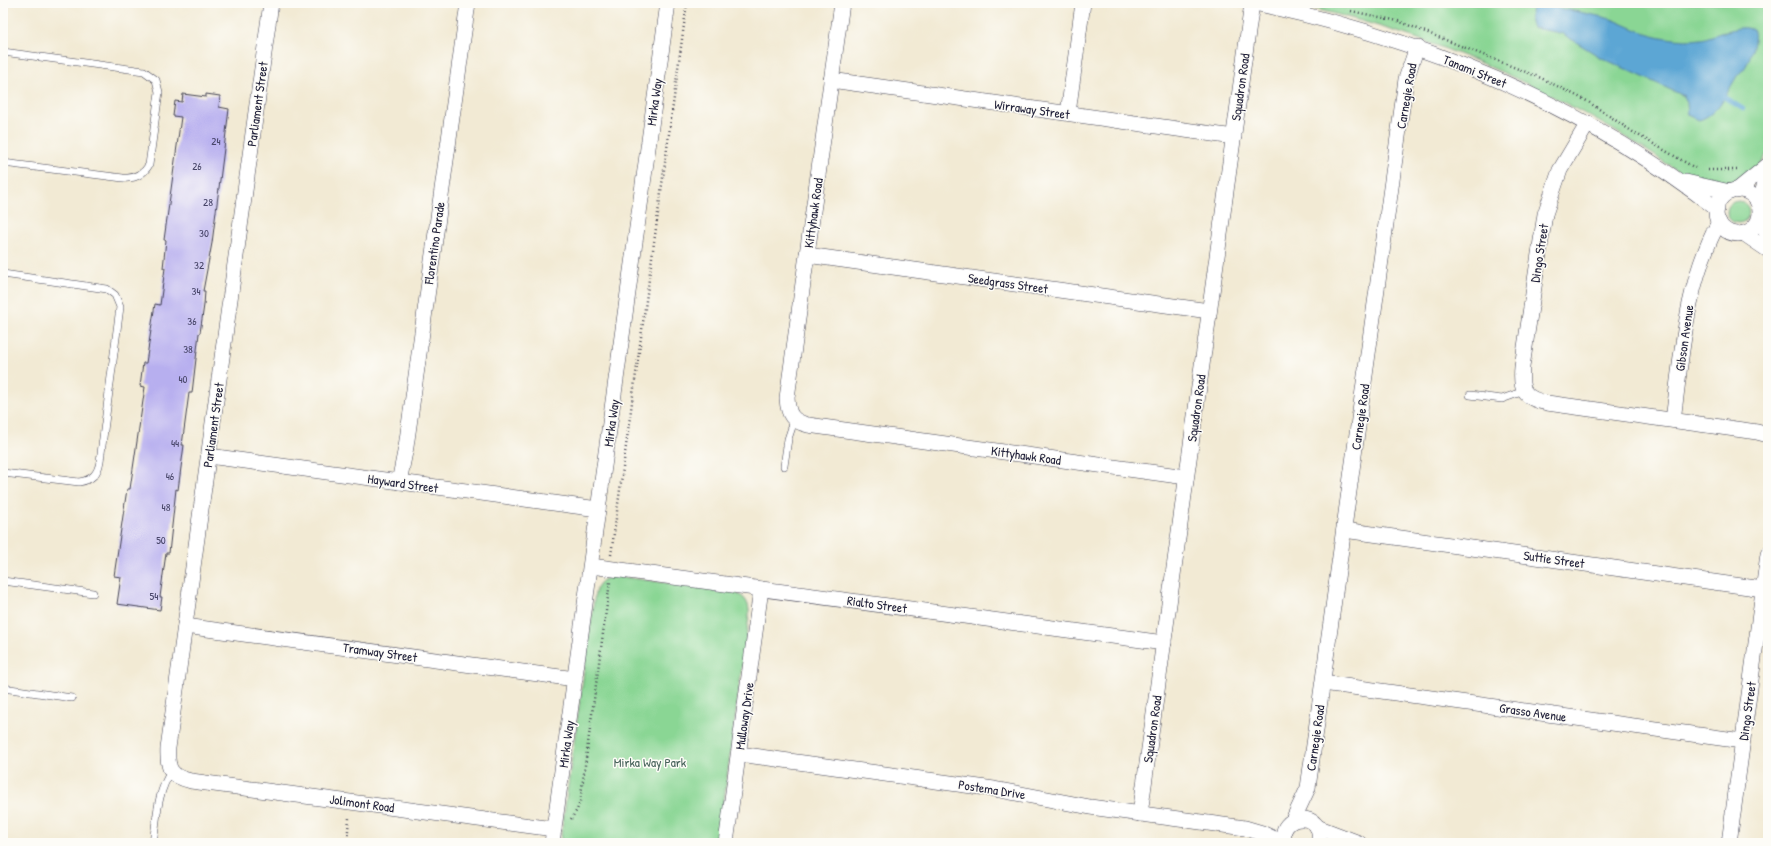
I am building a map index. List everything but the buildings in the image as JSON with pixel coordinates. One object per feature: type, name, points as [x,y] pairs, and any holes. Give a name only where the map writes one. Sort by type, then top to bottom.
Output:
[{"type":"street","name":"Parliament Street","points":[[171,772],[168,762],[168,748],[271,3]]},
{"type":"street","name":"Florentino Parade","points":[[399,482],[406,447],[468,3]]},
{"type":"street","name":"Mirka Way","points":[[553,836],[668,3]]},
{"type":"street","name":"Kittyhawk Road","points":[[842,3],[787,398],[789,414],[794,421],[808,425],[1186,476]]},
{"type":"street","points":[[1068,113],[1083,3]]},
{"type":"street","name":"Tanami Street","points":[[1253,3],[1348,25],[1417,47],[1490,76],[1588,123],[1638,152],[1679,180],[1718,215]]},
{"type":"street","name":"Squadron Road","points":[[1140,814],[1209,310],[1253,3]]},
{"type":"street","name":"Carnegie Road","points":[[1284,843],[1284,834],[1308,788],[1406,79],[1417,47]]},
{"type":"street","name":"Wirraway Street","points":[[831,80],[1234,137]]},
{"type":"street","name":"Dingo Street","points":[[1524,391],[1521,380],[1522,367],[1545,214],[1560,170],[1588,123]]},
{"type":"street","points":[[1768,165],[1719,202],[1718,215],[1722,226],[1768,250]]},
{"type":"street","points":[[1738,233],[1754,227],[1760,211],[1768,172]]},
{"type":"street","name":"Tanami Street","points":[[1679,180],[1733,191]]},
{"type":"street","points":[[1733,191],[1750,194],[1760,211],[1768,236]]},
{"type":"street","name":"Gibson Avenue","points":[[1673,420],[1689,302],[1695,279],[1704,258],[1707,244],[1718,215]]},
{"type":"street","name":"Gibson Avenue","points":[[1704,258],[1738,233]]},
{"type":"street","name":"Seedgrass Street","points":[[807,256],[1209,310]]},
{"type":"street","points":[[1524,391],[1532,398],[1547,403],[1673,420],[1768,435]]},
{"type":"street","name":"Hayward Street","points":[[209,456],[598,509]]},
{"type":"street","name":"Suttie Street","points":[[1344,530],[1763,588]]},
{"type":"street","name":"Dingo Street","points":[[1729,843],[1768,554]]},
{"type":"street","name":"Rialto Street","points":[[591,566],[1164,643]]},
{"type":"street","name":"Mulloway Drive","points":[[726,843],[761,588]]},
{"type":"street","name":"Tramway Street","points":[[185,626],[574,678]]},
{"type":"street","name":"Grasso Avenue","points":[[1323,683],[1742,741]]},
{"type":"street","name":"Postema Drive","points":[[739,754],[994,789],[1090,807],[1245,828],[1262,833],[1284,843]]},
{"type":"street","name":"Jolimont Road","points":[[171,772],[180,778],[191,781],[553,836]]},
{"type":"street","name":"Carnegie Road","points":[[1308,788],[1315,825],[1319,833],[1318,843]]},
{"type":"street","name":"Postema Drive","points":[[1245,828],[1291,822],[1304,818],[1315,825]]},
{"type":"street","points":[[1315,825],[1359,843]]},
{"type":"lane","points":[[3,52],[144,71],[156,80],[159,92],[148,165],[141,175],[136,178],[123,178],[3,163]]},
{"type":"lane","points":[[3,274],[107,288],[115,295],[120,307],[100,461],[97,472],[90,479],[79,482],[3,473]]},
{"type":"lane","points":[[1470,395],[1502,398],[1524,391]]},
{"type":"lane","points":[[784,466],[788,439],[794,421]]},
{"type":"lane","points":[[3,581],[93,593]]},
{"type":"lane","points":[[3,688],[72,698]]},
{"type":"lane","points":[[153,843],[160,792],[163,783],[171,772]]},
{"type":"path","points":[[570,819],[577,810],[580,802],[611,569],[612,551],[687,3]]},
{"type":"path","points":[[347,843],[349,818]]},
{"type":"green space","points":[[1289,3],[1768,3],[1768,152],[1753,171],[1736,180],[1716,183],[1693,178],[1675,169],[1586,114],[1532,86],[1465,56],[1395,31],[1325,11]]},
{"type":"green space","points":[[1738,201],[1746,204],[1749,212],[1746,220],[1738,223],[1730,220],[1727,212],[1730,204]]},
{"type":"green space","name":"Mirka Way Park","points":[[616,576],[733,592],[744,598],[748,604],[749,616],[718,843],[560,843],[595,593],[602,581]]},
{"type":"water","points":[[1533,3],[1547,3],[1551,6],[1611,19],[1644,33],[1677,39],[1701,39],[1728,30],[1749,28],[1754,31],[1754,43],[1746,66],[1737,76],[1722,102],[1712,113],[1699,120],[1688,115],[1687,103],[1684,96],[1600,57],[1563,34],[1533,28],[1530,19]]},
{"type":"waterway","points":[[1719,94],[1743,109]]}]
